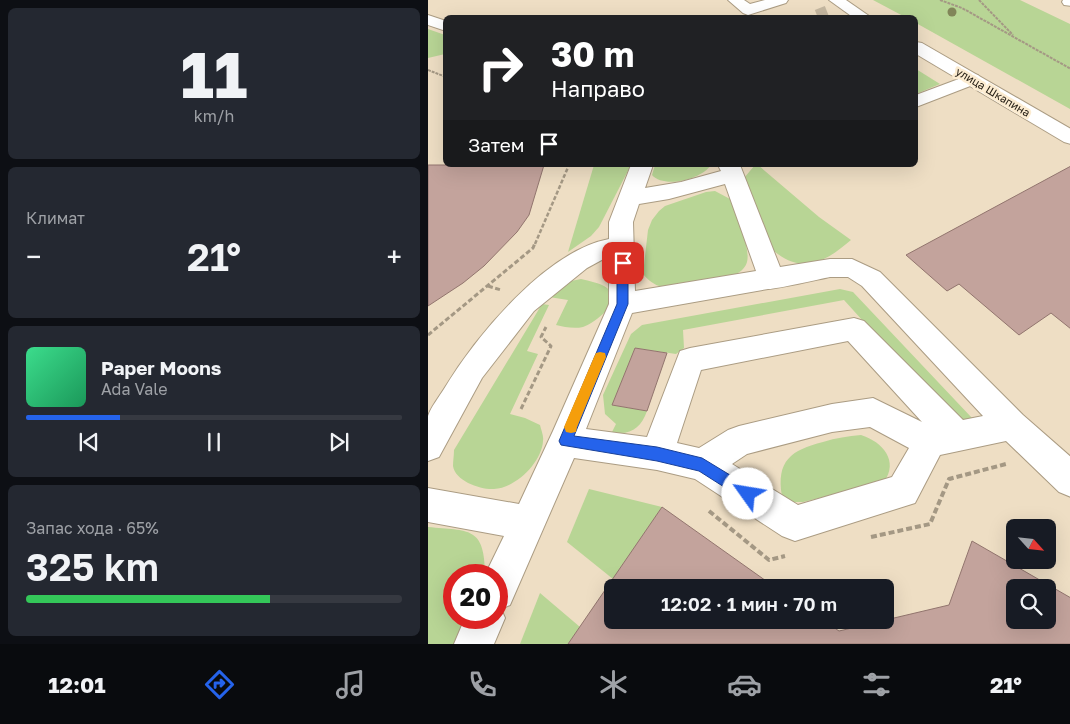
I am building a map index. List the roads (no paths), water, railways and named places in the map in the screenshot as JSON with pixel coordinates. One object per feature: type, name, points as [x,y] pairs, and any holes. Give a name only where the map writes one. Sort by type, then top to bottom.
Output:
[{"type":"main road","points":[[735,0],[748,10],[781,0]]},
{"type":"main road","points":[[836,0],[860,15]]},
{"type":"main road","points":[[428,20],[443,25]]},
{"type":"main road","name":"улица Шкапина","points":[[918,48],[1070,138]]},
{"type":"main road","points":[[918,100],[972,80]]},
{"type":"main road","points":[[508,568],[565,441],[622,304],[622,222],[641,167]]},
{"type":"main road","points":[[630,197],[674,192],[730,170],[772,280]]},
{"type":"main road","points":[[428,446],[472,369],[525,304],[578,261],[597,250],[622,245]]},
{"type":"main road","points":[[622,304],[772,280],[830,268],[852,268],[871,279],[1012,425],[1070,480]]},
{"type":"main road","points":[[657,454],[690,360],[854,329],[943,439]]},
{"type":"main road","points":[[702,465],[739,440],[832,418],[873,412],[943,439],[1012,425]]},
{"type":"main road","points":[[565,441],[657,454],[702,465],[795,523],[903,491],[943,439]]},
{"type":"main road","points":[[428,505],[528,523]]},
{"type":"main road","points":[[474,644],[481,629]]}]
